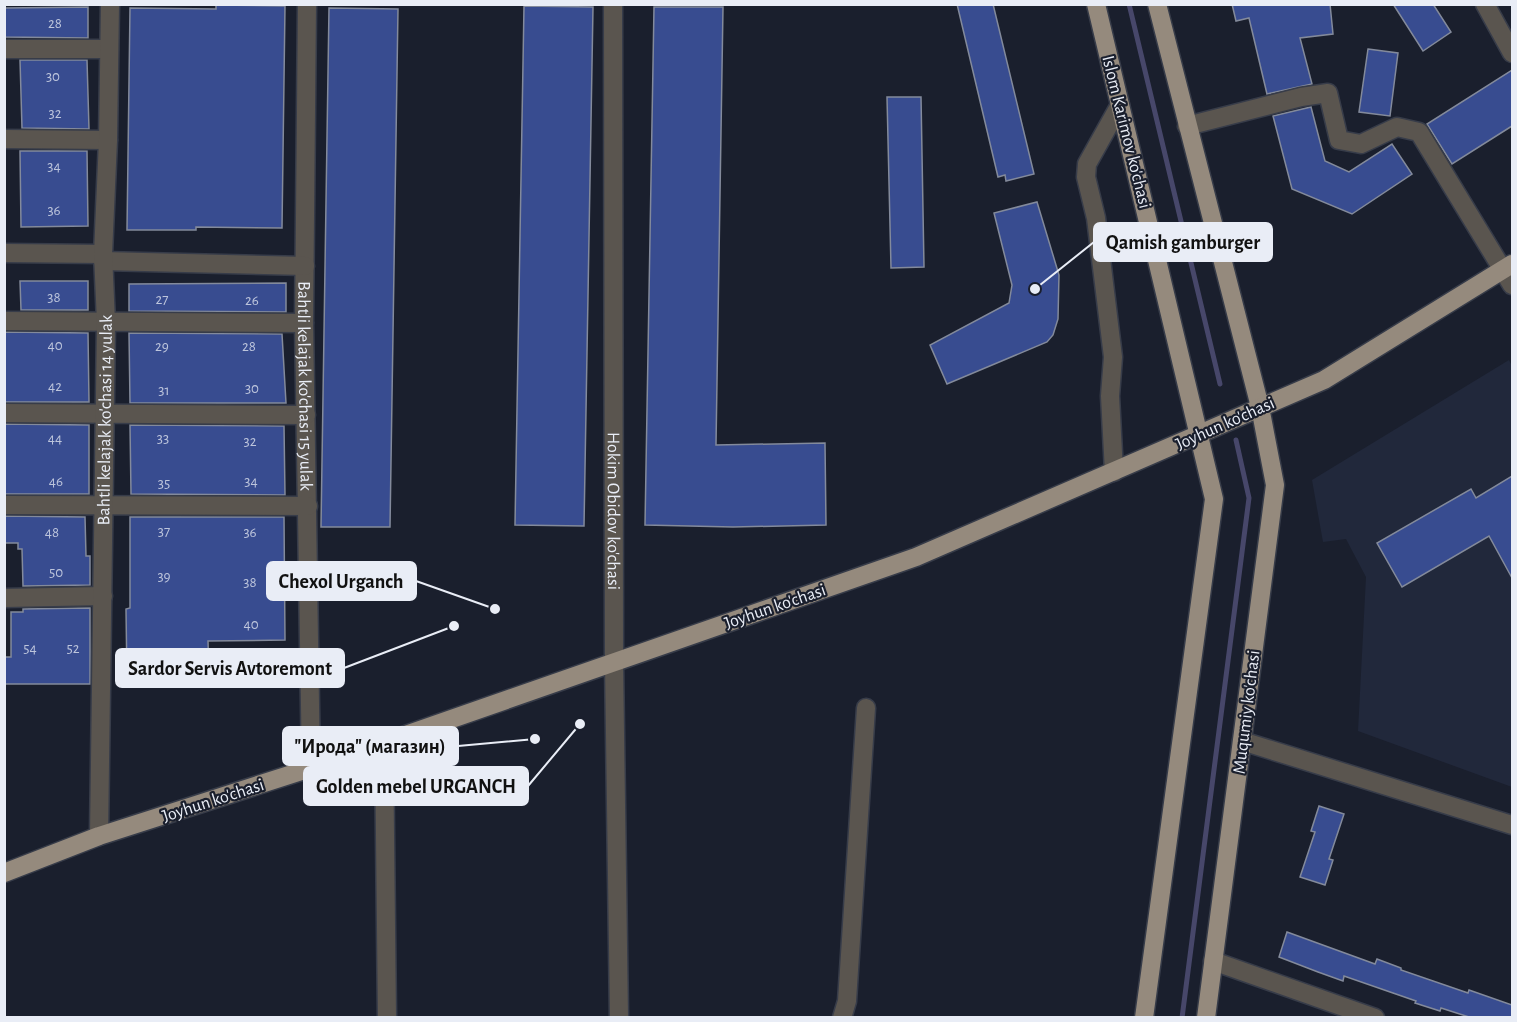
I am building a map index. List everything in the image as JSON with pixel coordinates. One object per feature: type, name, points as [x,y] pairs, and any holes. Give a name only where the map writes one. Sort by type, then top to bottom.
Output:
[{"type":"main road","name":"Islom Karimov ko'chasi","points":[[1096,4],[1200,435]]},
{"type":"main road","points":[[1157,4],[1260,407]]},
{"type":"main road","name":"Joyhun ko'chasi","points":[[4,873],[99,836],[311,768],[916,557],[1324,380],[1509,273]]},
{"type":"main road","name":"Muqumiy ko'chasi","points":[[1206,1017],[1275,485],[1260,407]]},
{"type":"main road","points":[[1144,1017],[1214,499],[1200,435]]},
{"type":"street","name":"Bahtli kelajak ko'chasi 14 yulak","points":[[99,836],[106,322],[103,257],[110,4]]},
{"type":"street","name":"Bahtli kelajak ko'chasi 15 yulak","points":[[307,4],[304,322],[311,768]]},
{"type":"street","name":"Hokim Obidov ko'chasi","points":[[613,4],[614,662],[620,1017]]},
{"type":"street","points":[[1485,4],[1512,52]]},
{"type":"street","points":[[4,49],[109,49]]},
{"type":"street","points":[[1187,126],[1328,93],[1339,140],[1361,144],[1396,127],[1419,132],[1509,273]]},
{"type":"street","points":[[1114,472],[1110,396],[1113,357],[1096,218],[1086,177],[1087,164],[1120,105]]},
{"type":"street","points":[[4,140],[108,140]]},
{"type":"street","points":[[4,253],[305,266]]},
{"type":"street","points":[[4,321],[304,322]]},
{"type":"street","points":[[4,413],[306,415]]},
{"type":"street","points":[[4,505],[308,506]]},
{"type":"street","points":[[4,598],[103,596]]},
{"type":"street","points":[[842,1017],[847,1001],[866,708]]},
{"type":"street","points":[[1242,741],[1512,825]]},
{"type":"street","points":[[384,743],[387,1017]]},
{"type":"street","points":[[1213,961],[1375,1017]]},
{"type":"shaded area","points":[[1509,360],[1512,366],[1512,787],[1358,731],[1366,577],[1346,539],[1323,542],[1312,480]]},
{"type":"building","points":[[957,4],[993,4],[1034,174],[1006,181],[1005,175],[998,177]]},
{"type":"building","points":[[1232,4],[1330,4],[1333,34],[1300,38],[1312,84],[1267,94],[1249,18],[1236,21]]},
{"type":"building","points":[[1393,4],[1433,4],[1451,32],[1423,51]]},
{"type":"building","points":[[216,5],[285,6],[282,228],[196,227],[196,230],[127,230],[130,8],[216,9]]},
{"type":"building","points":[[524,6],[593,7],[584,526],[515,525]]},
{"type":"building","points":[[88,7],[88,38],[4,37],[4,8]]},
{"type":"building","points":[[654,7],[723,7],[716,445],[825,443],[826,525],[733,527],[645,525]]},
{"type":"building","points":[[329,8],[398,9],[390,527],[321,527]]},
{"type":"building","points":[[1368,49],[1398,53],[1390,116],[1359,112]]},
{"type":"building","points":[[20,60],[87,60],[89,129],[22,128]]},
{"type":"building","points":[[1512,70],[1512,126],[1452,164],[1427,124]]},
{"type":"building","points":[[887,97],[921,97],[924,267],[891,268]]},
{"type":"building","points":[[1311,107],[1325,161],[1349,172],[1392,144],[1412,174],[1352,214],[1292,189],[1273,116]]},
{"type":"building","points":[[20,151],[87,151],[88,226],[21,227]]},
{"type":"building","points":[[1037,202],[1059,275],[1058,319],[1053,335],[1047,342],[947,384],[930,345],[1009,303],[1012,285],[994,213]]},
{"type":"building","points":[[20,281],[88,281],[88,310],[21,310]]},
{"type":"building","points":[[286,283],[286,312],[129,311],[129,284]]},
{"type":"building","points":[[4,332],[88,333],[89,402],[4,402]]},
{"type":"building","points":[[129,333],[282,334],[286,403],[130,403]]},
{"type":"building","points":[[4,424],[89,425],[89,494],[4,494]]},
{"type":"building","points":[[130,425],[284,426],[285,495],[131,494]]},
{"type":"building","points":[[1512,476],[1512,578],[1489,536],[1402,587],[1377,543],[1471,489],[1476,498]]},
{"type":"building","points":[[4,516],[85,517],[86,556],[90,556],[90,585],[23,586],[22,549],[18,549],[18,543],[4,543]]},
{"type":"building","points":[[130,517],[284,517],[285,640],[208,641],[209,680],[127,681],[126,609],[130,608]]},
{"type":"building","points":[[90,608],[90,684],[4,684],[4,657],[11,657],[11,612],[23,612],[23,609]]},
{"type":"building","points":[[1319,806],[1344,814],[1329,859],[1333,860],[1325,885],[1300,877],[1315,832],[1311,831]]},
{"type":"building","points":[[1287,932],[1375,964],[1377,959],[1401,968],[1401,970],[1468,993],[1469,990],[1512,1005],[1512,1017],[1469,1017],[1441,1008],[1440,1011],[1344,976],[1343,981],[1318,972],[1279,957]]},
{"type":"waterway","points":[[1129,4],[1220,384]]},
{"type":"waterway","points":[[1182,1018],[1249,498],[1236,440]]},
{"type":"place","name":"Qamish gamburger","points":[[1035,289]]},
{"type":"place","name":"Chexol Urganch","points":[[495,609]]},
{"type":"place","name":"Sardor Servis Avtoremont","points":[[454,626]]},
{"type":"place","name":"Golden mebel URGANCH","points":[[580,724]]},
{"type":"place","name":"\"Ирода\" (магазин)","points":[[535,739]]}]
